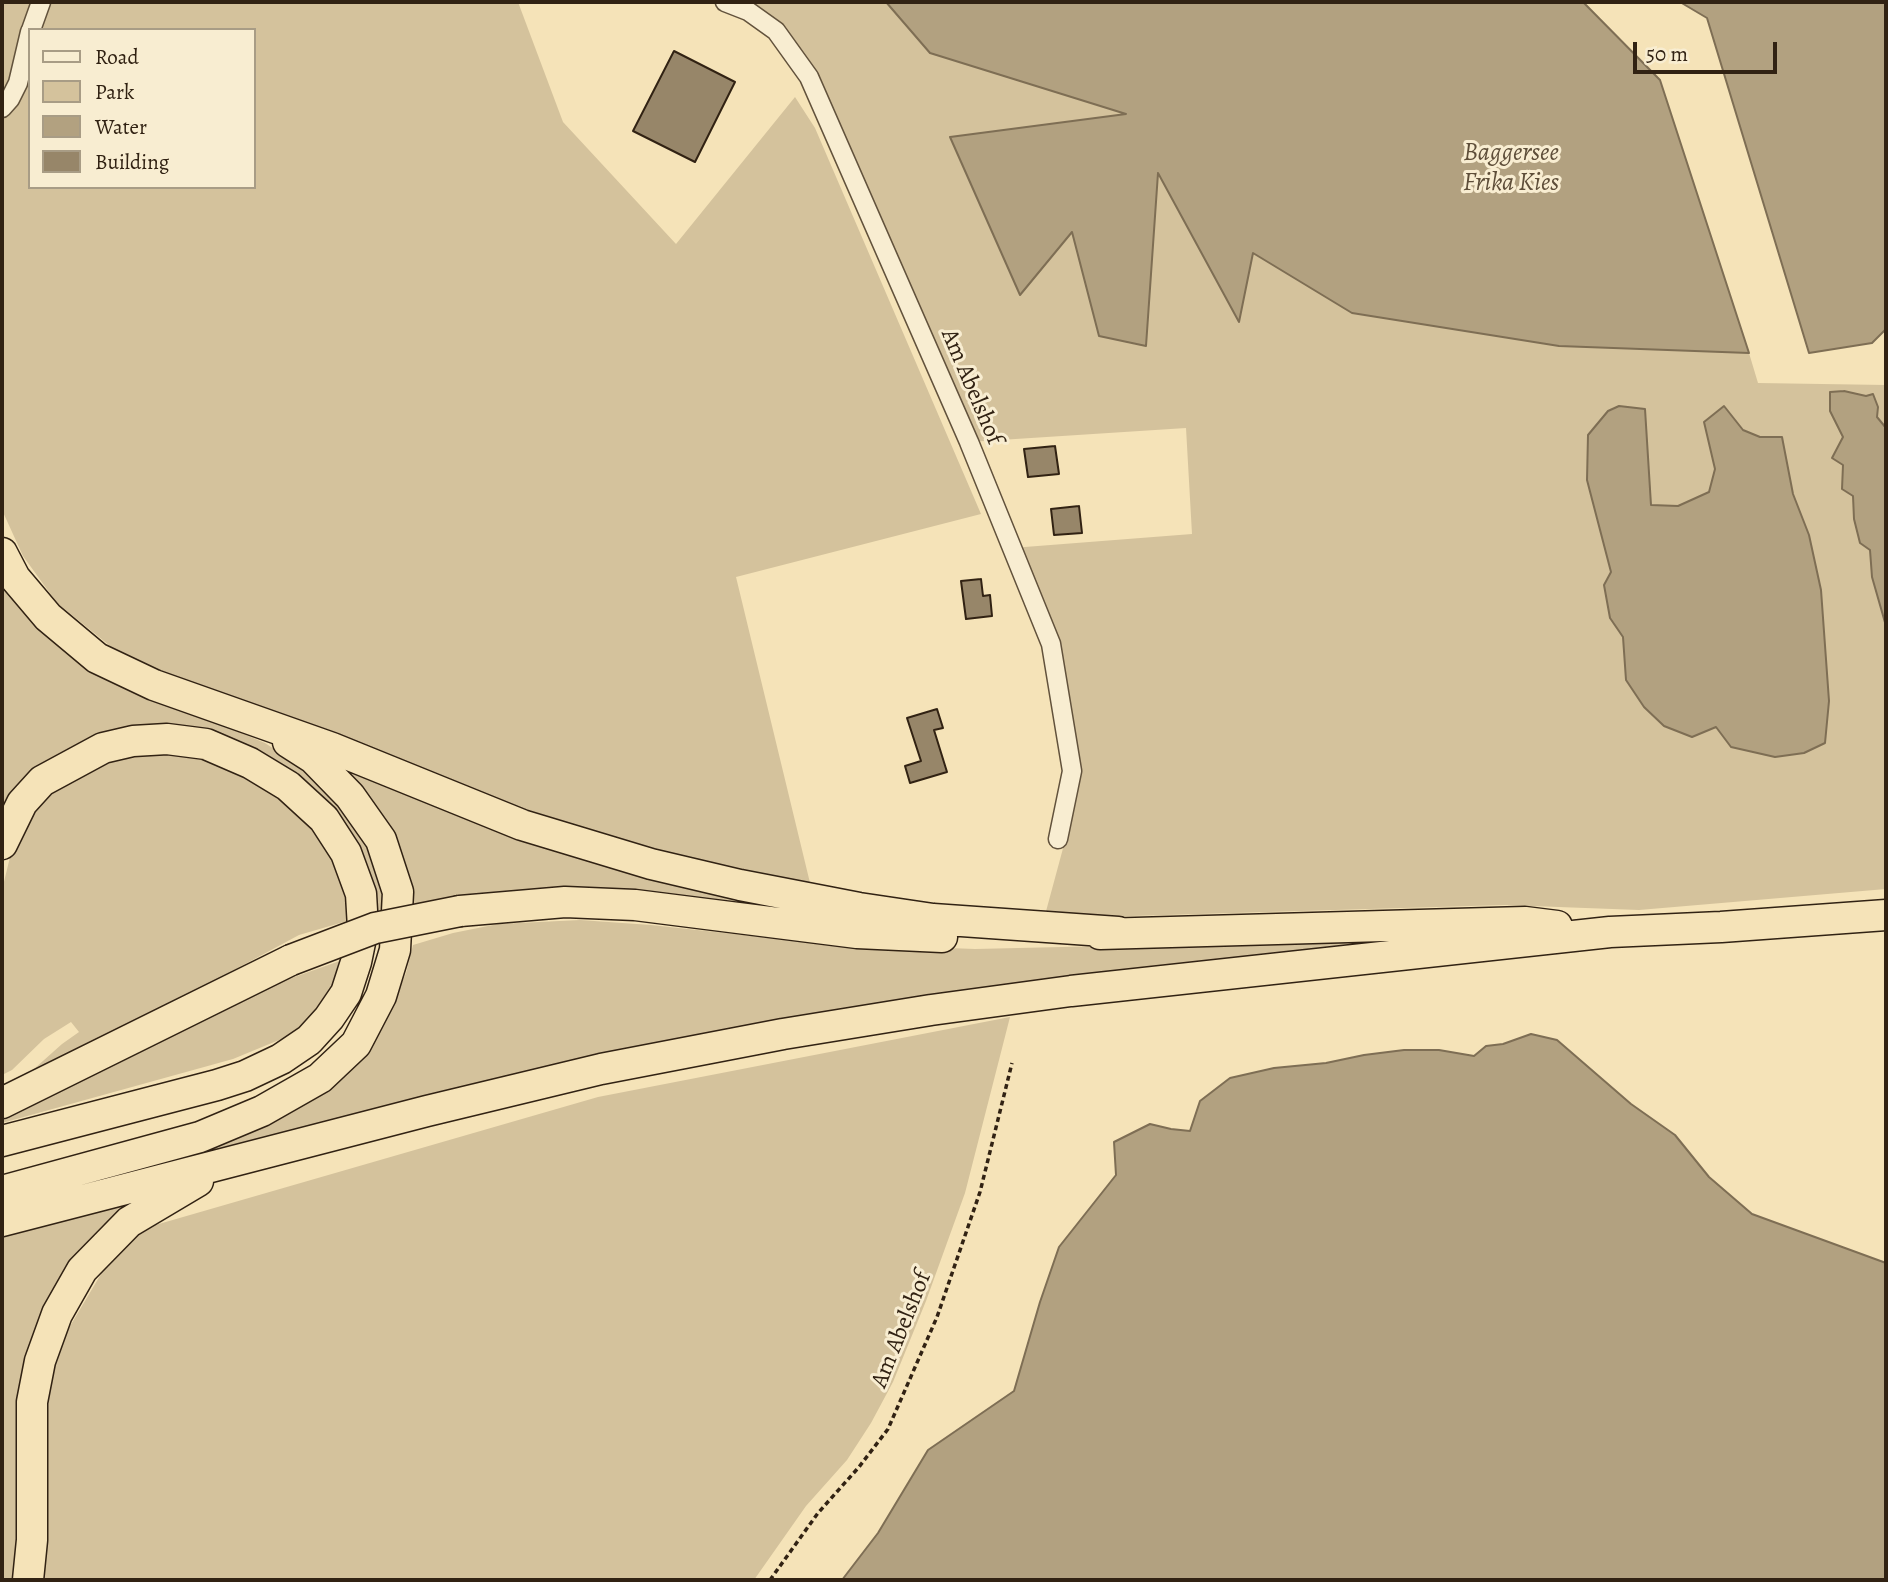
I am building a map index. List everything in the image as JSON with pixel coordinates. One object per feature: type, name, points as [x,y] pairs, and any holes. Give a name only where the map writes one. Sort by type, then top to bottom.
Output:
[{"type":"highway","points":[[2,554],[15,578],[48,617],[97,658],[154,685],[332,748],[522,825],[651,864],[810,899],[933,919],[1118,932]]},
{"type":"highway","points":[[2,1191],[200,1137],[262,1111],[320,1078],[356,1044],[381,996],[395,950],[398,892],[381,840],[350,796],[313,758],[285,739],[236,714]]},
{"type":"highway","points":[[2,844],[22,803],[42,781],[103,748],[133,741],[167,739],[206,744],[250,763],[288,786],[324,819],[346,853],[361,894],[363,928],[346,993],[329,1018],[309,1040],[281,1059],[245,1076],[2,1141]]},
{"type":"highway","points":[[2,1102],[291,960],[375,928],[460,911],[565,902],[635,905],[857,933],[995,938],[1043,938],[1118,932],[1297,930],[1525,922],[1610,932]]},
{"type":"highway","points":[[2,1221],[601,1069],[783,1034],[931,1010],[1139,983],[1610,932],[1886,915]]},
{"type":"highway","points":[[28,1580],[32,1540],[32,1402],[40,1362],[57,1314],[82,1270],[128,1222],[171,1195],[247,1157]]},
{"type":"street","points":[[31,28],[41,2]]},
{"type":"street","name":"Am Abelshof","points":[[725,2],[748,10],[776,31],[809,77],[969,442],[1051,644],[1072,771],[1058,839]]},
{"type":"street","points":[[2,108],[18,83],[28,40]]},
{"type":"path","name":"Am Abelshof","points":[[770,1580],[818,1513],[888,1429],[937,1317],[980,1192],[1012,1063]]},
{"type":"green space","points":[[2,2],[41,2],[31,28],[28,28],[28,37],[2,108]]},
{"type":"green space","points":[[50,2],[518,2],[563,122],[676,244],[795,97],[815,128],[981,514],[736,577],[811,887],[640,845],[503,802],[155,669],[115,650],[57,603],[23,556],[2,510],[2,121],[17,104],[28,77],[28,189],[256,189],[256,28],[41,28]]},
{"type":"green space","points":[[725,2],[886,2],[930,53],[1128,115],[951,137],[1020,294],[1072,231],[1100,336],[1146,346],[1157,171],[1239,321],[1253,253],[1352,313],[1559,346],[1749,353],[1758,383],[1886,385],[1886,428],[1876,417],[1878,407],[1866,396],[1844,391],[1830,411],[1843,437],[1842,489],[1853,496],[1854,519],[1860,543],[1870,550],[1872,577],[1886,626],[1886,889],[1639,910],[1505,905],[1097,917],[1045,915],[1065,841],[1072,771],[1051,644],[1012,548],[1192,534],[1186,428],[969,442],[809,77],[776,31]],"holes":[[[1724,406],[1743,430],[1760,437],[1782,437],[1793,494],[1809,535],[1821,590],[1829,701],[1825,743],[1716,727],[1692,737],[1664,726],[1644,707],[1626,680],[1623,637],[1610,618],[1604,585],[1611,572],[1587,480],[1588,435],[1648,469],[1651,505],[1678,506],[1709,492],[1716,469],[1704,423]]]},
{"type":"green space","points":[[2,583],[32,622],[65,652],[97,673],[265,743],[310,773],[365,833],[388,909],[374,913],[303,786],[137,730],[2,823]]},
{"type":"green space","points":[[146,749],[211,758],[274,788],[328,839],[354,919],[299,935],[145,1018],[25,1077],[79,1032],[71,1022],[44,1039],[12,1070],[2,1075],[2,890],[11,853],[38,803],[78,770]]},
{"type":"green space","points":[[323,757],[828,916],[405,910]]},
{"type":"green space","points":[[580,920],[817,943],[975,949],[1410,939],[1041,979],[810,1016],[650,1046],[441,1091],[101,1180],[224,1141],[368,1048],[388,1015],[406,973],[413,945],[498,924]]},
{"type":"green space","points":[[348,958],[330,998],[297,1032],[233,1059],[2,1123],[2,1116],[272,985]]},
{"type":"green space","points":[[1010,1017],[965,1193],[893,1382],[847,1460],[806,1506],[754,1580],[42,1580],[44,1422],[57,1348],[104,1269],[145,1228],[598,1097]]},
{"type":"green space","points":[[161,1188],[52,1301],[19,1580],[2,1580],[2,1233]]},
{"type":"water","name":"Baggersee Frika Kies","points":[[886,2],[1583,2],[1660,80],[1749,353],[1559,346],[1352,313],[1253,253],[1239,322],[1158,173],[1146,346],[1099,336],[1072,232],[1020,295],[950,137],[1126,114],[930,53]]},
{"type":"water","points":[[1680,2],[1886,2],[1886,329],[1872,343],[1809,353],[1707,18]]},
{"type":"water","points":[[1844,391],[1866,396],[1873,394],[1878,407],[1877,417],[1886,428],[1886,626],[1872,577],[1870,550],[1860,543],[1854,519],[1853,496],[1842,489],[1843,465],[1832,458],[1843,437],[1830,411],[1830,392]]},
{"type":"water","points":[[1619,406],[1645,409],[1651,505],[1678,506],[1709,492],[1715,469],[1704,422],[1724,406],[1743,430],[1760,437],[1782,437],[1793,494],[1809,535],[1821,590],[1829,701],[1825,743],[1804,753],[1775,757],[1731,747],[1716,727],[1692,737],[1664,726],[1644,707],[1626,680],[1623,637],[1610,618],[1604,585],[1611,572],[1587,480],[1588,435],[1608,411]]},
{"type":"water","points":[[1531,1034],[1557,1040],[1631,1104],[1675,1135],[1709,1177],[1752,1214],[1886,1263],[1886,1580],[842,1580],[878,1533],[928,1450],[1014,1391],[1059,1247],[1116,1175],[1114,1142],[1150,1124],[1190,1131],[1200,1101],[1230,1078],[1274,1068],[1326,1063],[1404,1050],[1439,1050],[1474,1056],[1486,1046],[1503,1044]]},
{"type":"building","points":[[674,51],[735,82],[695,162],[633,131]]},
{"type":"building","points":[[1055,446],[1059,474],[1028,477],[1024,449]]},
{"type":"building","points":[[1079,506],[1082,533],[1054,535],[1051,509]]},
{"type":"building","points":[[981,579],[983,596],[990,595],[992,616],[966,619],[961,581]]},
{"type":"building","points":[[937,709],[943,728],[934,730],[947,772],[910,783],[905,766],[921,761],[907,718]]}]
